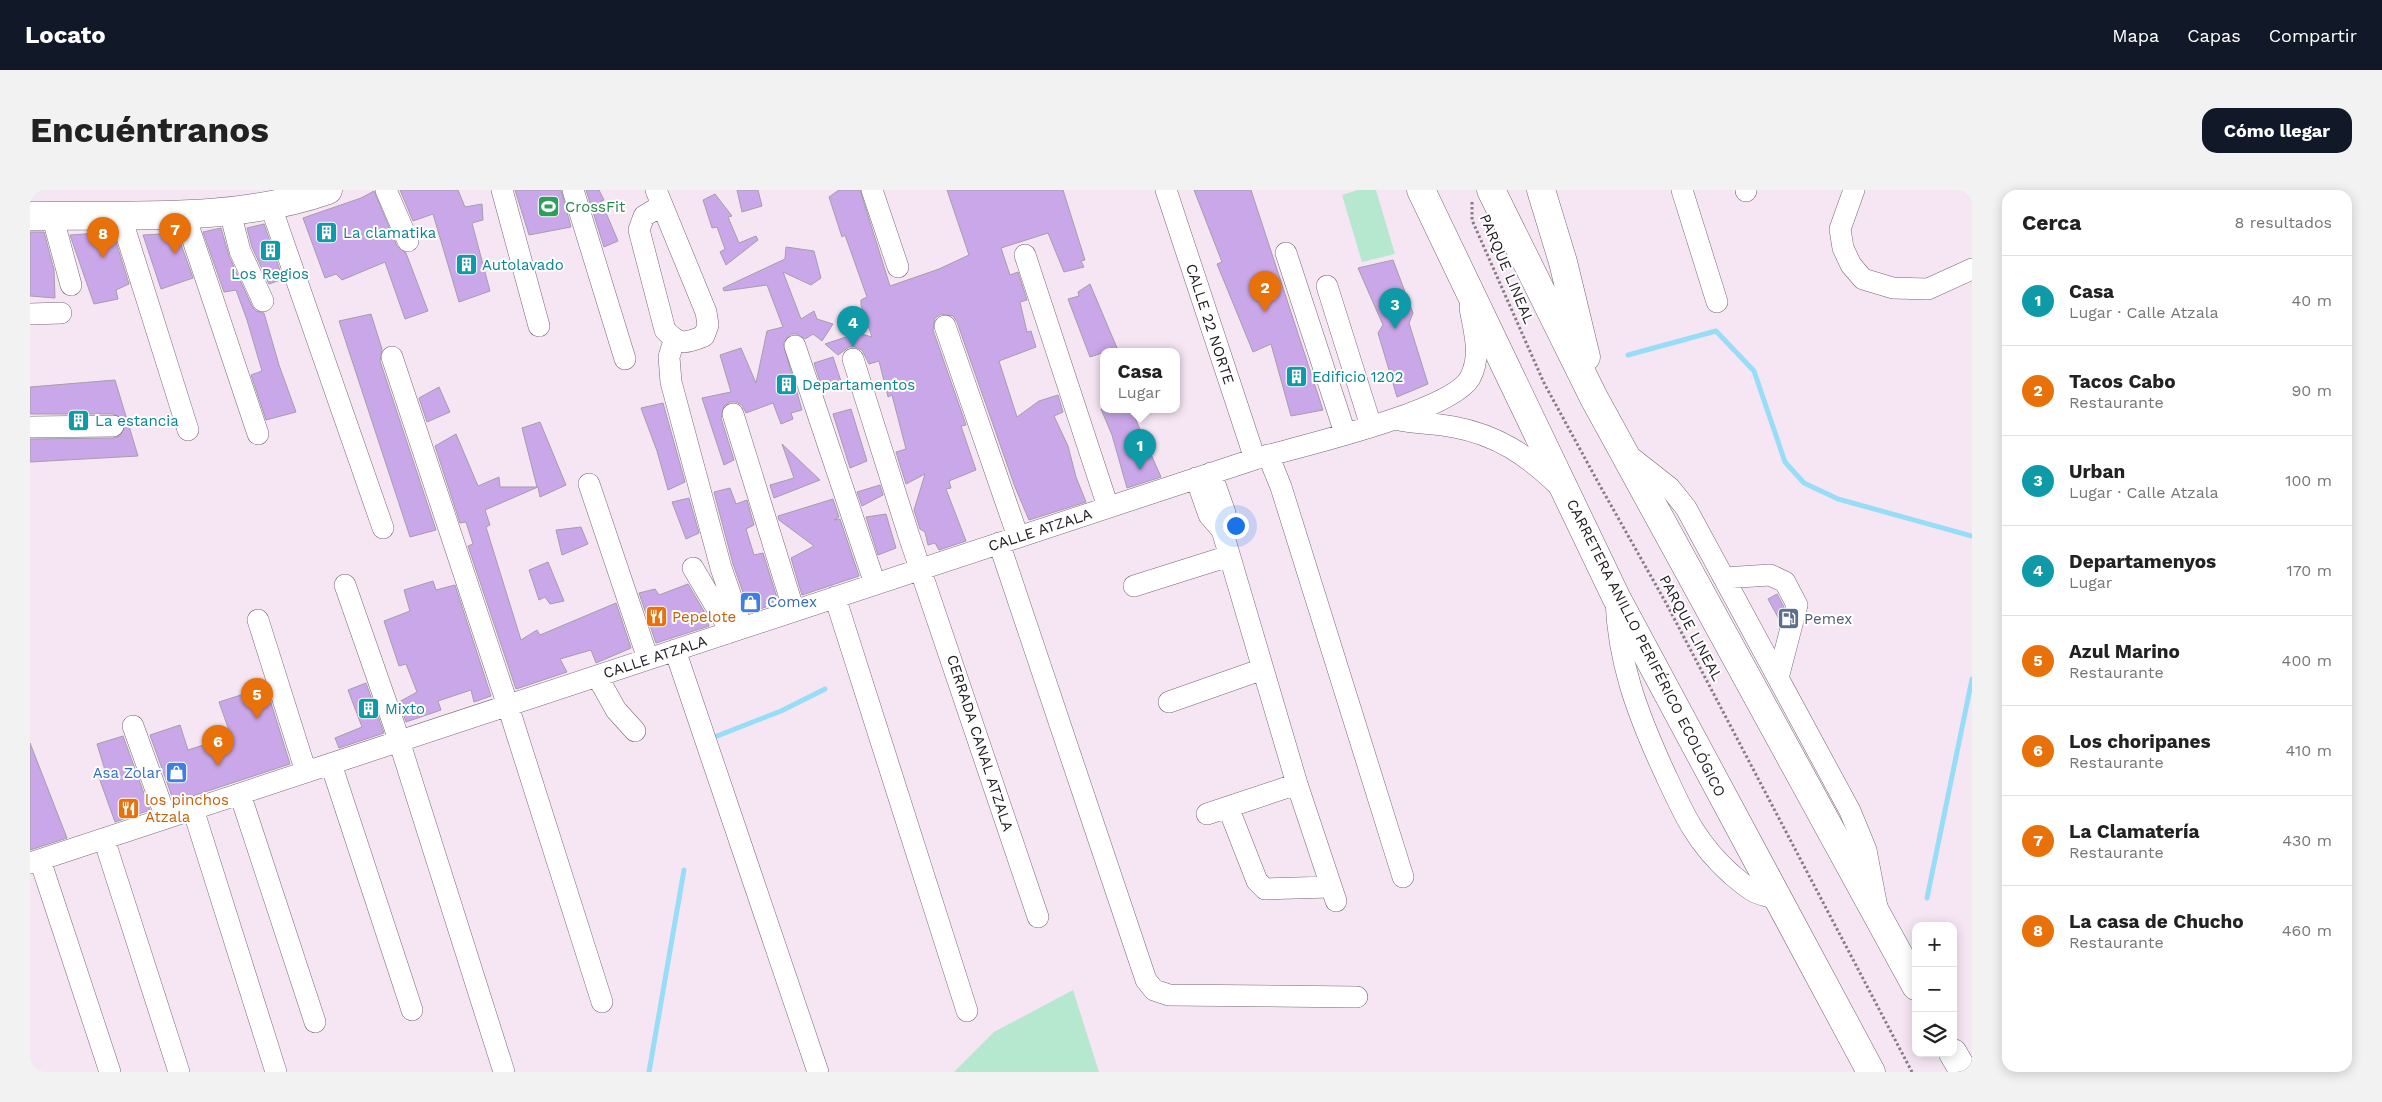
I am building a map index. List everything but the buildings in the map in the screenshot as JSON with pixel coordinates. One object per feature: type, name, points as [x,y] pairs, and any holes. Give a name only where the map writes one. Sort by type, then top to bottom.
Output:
[{"type":"main road","points":[[41,216],[230,212],[328,190]]},
{"type":"main road","name":"CARRETERA ANILLO PERIFÉRICO ECOLÓGICO","points":[[1421,190],[1616,597],[1871,1071]]},
{"type":"main road","points":[[1541,190],[1573,302],[1594,398]]},
{"type":"main road","points":[[1482,194],[1912,979]]},
{"type":"main road","points":[[1955,1057],[1964,1072]]},
{"type":"street","points":[[386,190],[408,241]]},
{"type":"street","points":[[502,190],[539,326]]},
{"type":"street","points":[[573,190],[625,359]]},
{"type":"street","points":[[872,190],[898,267]]},
{"type":"street","name":"CALLE 22 NORTE","points":[[1166,190],[1262,457],[1281,487],[1403,876]]},
{"type":"street","points":[[1682,190],[1717,302]]},
{"type":"street","points":[[1854,190],[1840,229],[1843,248],[1851,265],[1863,279],[1893,288],[1928,289],[1972,268]]},
{"type":"street","points":[[659,198],[706,312],[708,325],[704,336],[690,342],[674,340],[665,330],[639,230],[644,216],[659,198]]},
{"type":"street","points":[[270,204],[383,528]]},
{"type":"street","points":[[230,212],[240,251],[263,301]]},
{"type":"street","points":[[184,213],[258,434]]},
{"type":"street","points":[[120,214],[188,430]]},
{"type":"street","points":[[41,216],[71,285]]},
{"type":"street","points":[[1286,253],[1345,434]]},
{"type":"street","points":[[1025,254],[1108,507]]},
{"type":"street","name":"CALLE ATZALA","points":[[35,862],[1203,476],[1262,457],[1396,419],[1458,391],[1471,376],[1477,351],[1464,279]]},
{"type":"street","points":[[1327,286],[1371,426]]},
{"type":"street","points":[[30,314],[61,314]]},
{"type":"street","points":[[946,326],[1009,540],[1146,980],[1154,990],[1169,995],[1357,998]]},
{"type":"street","points":[[674,340],[669,357],[671,382],[722,568],[735,630]]},
{"type":"street","points":[[795,346],[875,584]]},
{"type":"street","points":[[392,358],[508,706],[602,1002]]},
{"type":"street","name":"CERRADA CANAL ATZALA","points":[[853,359],[921,569],[1038,917]]},
{"type":"street","points":[[733,414],[794,611]]},
{"type":"street","name":"CALLE ATZALA","points":[[1396,419],[1420,424],[1452,426],[1498,440],[1530,459],[1567,495]]},
{"type":"street","points":[[30,427],[113,426]]},
{"type":"street","points":[[1623,452],[1660,479],[1678,498],[1724,578],[1858,830],[1871,870],[1878,920]]},
{"type":"street","points":[[1203,476],[1209,515],[1222,530],[1297,784],[1333,894],[1265,889],[1257,881],[1228,807]]},
{"type":"street","points":[[588,484],[648,659]]},
{"type":"street","points":[[1134,586],[1229,556]]},
{"type":"street","points":[[693,568],[725,622],[735,630]]},
{"type":"street","points":[[1724,578],[1770,575],[1785,582],[1796,605],[1791,632],[1778,678]]},
{"type":"street","points":[[345,585],[399,742],[504,1072]]},
{"type":"street","points":[[1616,597],[1617,630],[1632,695],[1641,722],[1687,823],[1709,852],[1737,879],[1754,892],[1777,899]]},
{"type":"street","points":[[835,598],[967,1011]]},
{"type":"street","points":[[258,620],[306,772]]},
{"type":"street","points":[[675,650],[818,1072]]},
{"type":"street","points":[[1169,702],[1263,669]]},
{"type":"street","points":[[597,676],[616,710],[635,731]]},
{"type":"street","points":[[132,726],[166,818]]},
{"type":"street","points":[[331,764],[412,1010]]},
{"type":"street","points":[[1207,814],[1297,784]]},
{"type":"street","points":[[240,794],[315,1022]]},
{"type":"street","points":[[193,809],[276,1072]]},
{"type":"street","points":[[104,839],[179,1072]]},
{"type":"street","points":[[35,862],[110,1072]]},
{"type":"path","name":"PARQUE LINEAL","points":[[1482,194],[1470,210],[1472,220],[1544,383],[1598,484],[1666,603],[1912,1072]]},
{"type":"green space","points":[[1358,190],[1376,190],[1395,254],[1362,262],[1342,195]]},
{"type":"green space","points":[[1073,990],[1099,1072],[954,1072],[994,1032]]},
{"type":"waterway","points":[[1628,355],[1716,331],[1754,371],[1785,462],[1804,483],[1838,499],[1972,536]]},
{"type":"waterway","points":[[1927,898],[1972,679]]},
{"type":"waterway","points":[[712,738],[781,711],[825,689]]},
{"type":"waterway","points":[[649,1072],[684,870]]},
{"type":"place","name":"CrossFit","points":[[549,207]]},
{"type":"place","name":"La clamatika","points":[[327,233]]},
{"type":"place","name":"Los Regios","points":[[270,251]]},
{"type":"place","name":"La Clamatería","points":[[175,254]]},
{"type":"place","name":"La casa de Chucho","points":[[103,258]]},
{"type":"place","name":"Autolavado","points":[[466,265]]},
{"type":"place","name":"Tacos Cabo","points":[[1265,312]]},
{"type":"place","name":"Urban","points":[[1395,329]]},
{"type":"place","name":"Departamenyos","points":[[853,347]]},
{"type":"place","name":"Edificio 1202","points":[[1296,377]]},
{"type":"place","name":"Departamentos","points":[[786,385]]},
{"type":"place","name":"La estancia","points":[[79,421]]},
{"type":"place","name":"Casa","points":[[1140,470]]},
{"type":"place","name":"Comex","points":[[751,602]]},
{"type":"place","name":"Pepelote","points":[[656,617]]},
{"type":"place","name":"Pemex","points":[[1788,619]]},
{"type":"place","name":"Mixto","points":[[369,709]]},
{"type":"place","name":"Azul Marino","points":[[257,719]]},
{"type":"place","name":"Los choripanes","points":[[218,766]]},
{"type":"place","name":"Asa Zolar","points":[[177,773]]},
{"type":"place","name":"los pinchos Atzala","points":[[129,809]]}]
